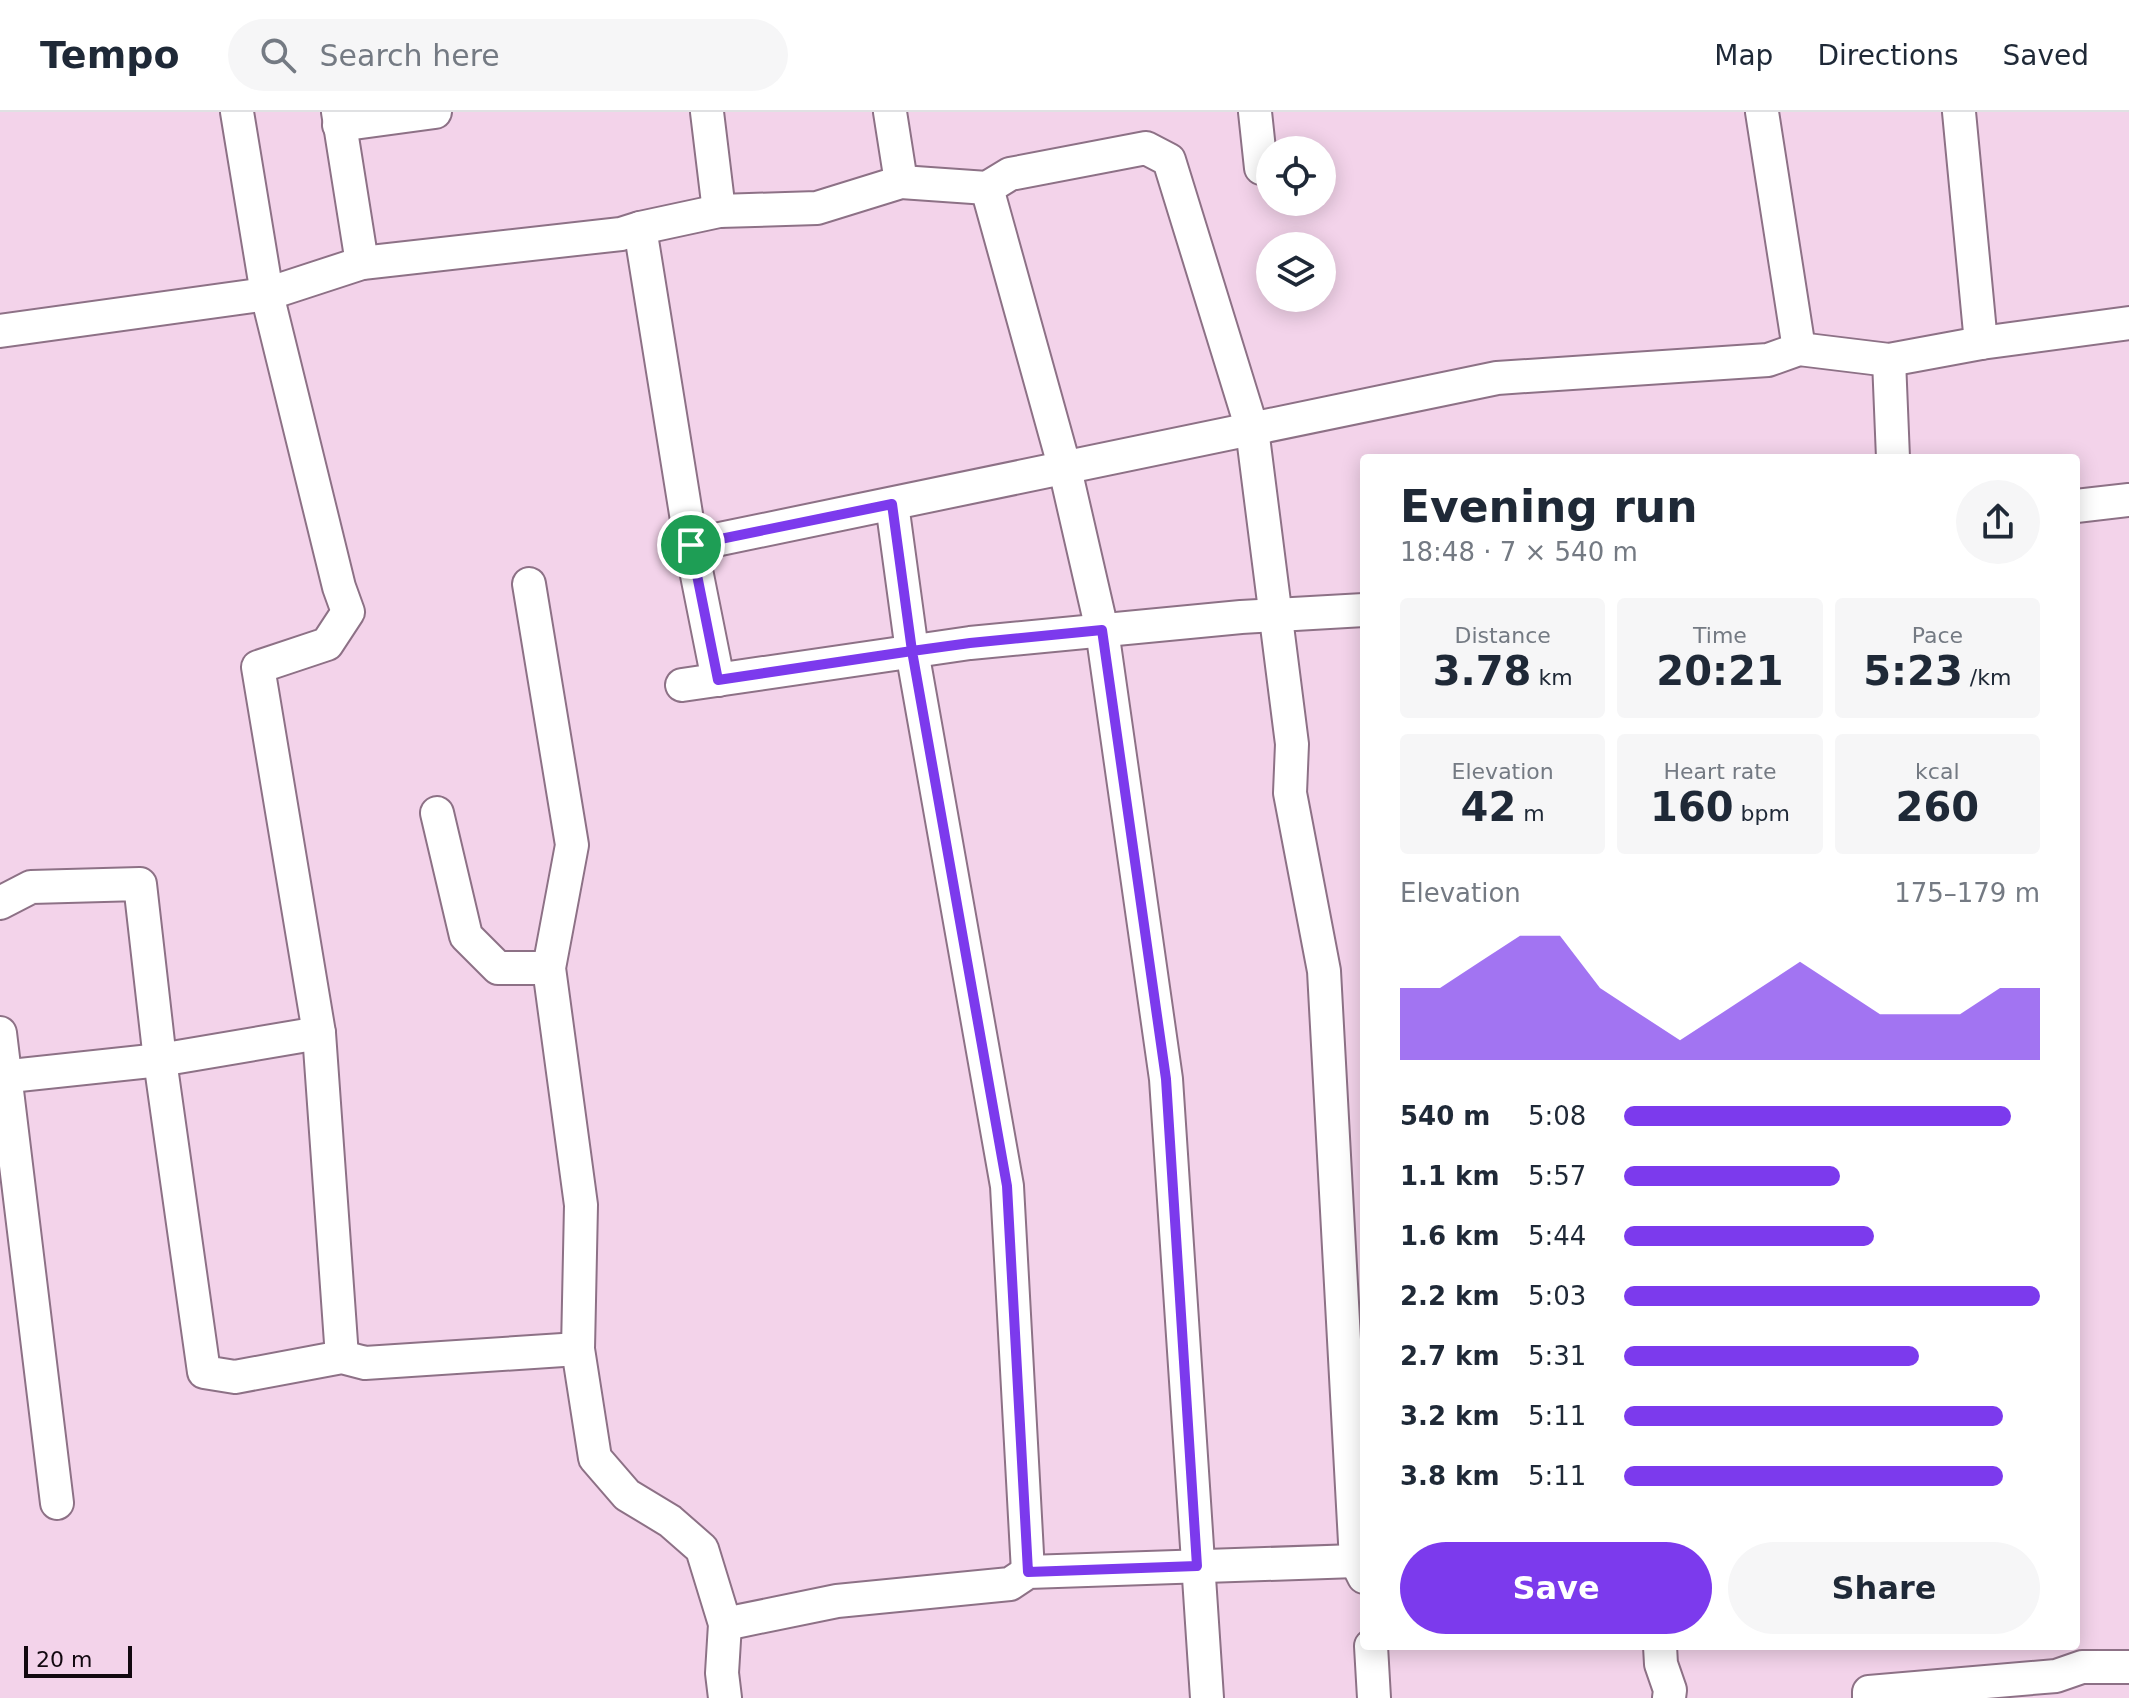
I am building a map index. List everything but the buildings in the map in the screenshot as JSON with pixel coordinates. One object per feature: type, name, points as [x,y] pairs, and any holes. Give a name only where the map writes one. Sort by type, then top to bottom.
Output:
[{"type":"street","points":[[237,112],[267,294],[339,587],[348,612],[327,644],[258,667],[319,1033],[342,1357]]},
{"type":"street","points":[[362,263],[338,118],[435,112]]},
{"type":"street","points":[[707,112],[719,211]]},
{"type":"street","points":[[890,112],[901,182]]},
{"type":"street","points":[[1255,112],[1258,136]]},
{"type":"street","points":[[1762,112],[1799,349]]},
{"type":"street","points":[[1959,112],[1981,343]]},
{"type":"street","points":[[0,331],[267,294],[362,263],[621,234],[719,211],[817,208],[901,182],[987,188],[1010,174],[1146,148],[1169,160],[1252,429],[1292,744],[1290,793],[1324,971],[1360,1569],[1197,1566],[1028,1572],[1010,1584],[837,1601],[725,1624]]},
{"type":"street","points":[[987,188],[1065,469],[1102,630],[1166,1079],[1207,1698]]},
{"type":"street","points":[[640,228],[691,545],[718,680]]},
{"type":"street","points":[[691,545],[1497,378],[1768,360],[1799,349],[1889,360],[1981,343],[2129,323]]},
{"type":"street","points":[[1889,360],[1893,454]]},
{"type":"street","points":[[2080,506],[2129,500]]},
{"type":"street","points":[[892,504],[912,651],[1007,1186],[1028,1572]]},
{"type":"street","points":[[529,584],[572,845],[549,968],[581,1205],[578,1349],[595,1458],[627,1495],[670,1521],[702,1549],[725,1624],[722,1673],[725,1698]]},
{"type":"street","points":[[682,685],[970,643],[1360,610]]},
{"type":"street","points":[[437,813],[466,936],[498,968],[549,968]]},
{"type":"street","points":[[0,903],[31,887],[140,884],[160,1060],[204,1372],[235,1377],[342,1357],[365,1363],[578,1349]]},
{"type":"street","points":[[0,1033],[2,1077],[57,1503]]},
{"type":"street","points":[[2,1077],[160,1060],[319,1033]]},
{"type":"street","points":[[1371,1650],[1374,1698]]},
{"type":"street","points":[[1660,1650],[1661,1664],[1670,1690],[1669,1698]]},
{"type":"street","points":[[1869,1698],[1869,1692],[2057,1687],[2082,1667],[2129,1667]]},
{"type":"route","points":[[691,545],[718,680],[912,651],[1007,1186],[1028,1572],[1197,1566],[1166,1079],[1102,630],[912,651],[892,504],[691,545]]}]
